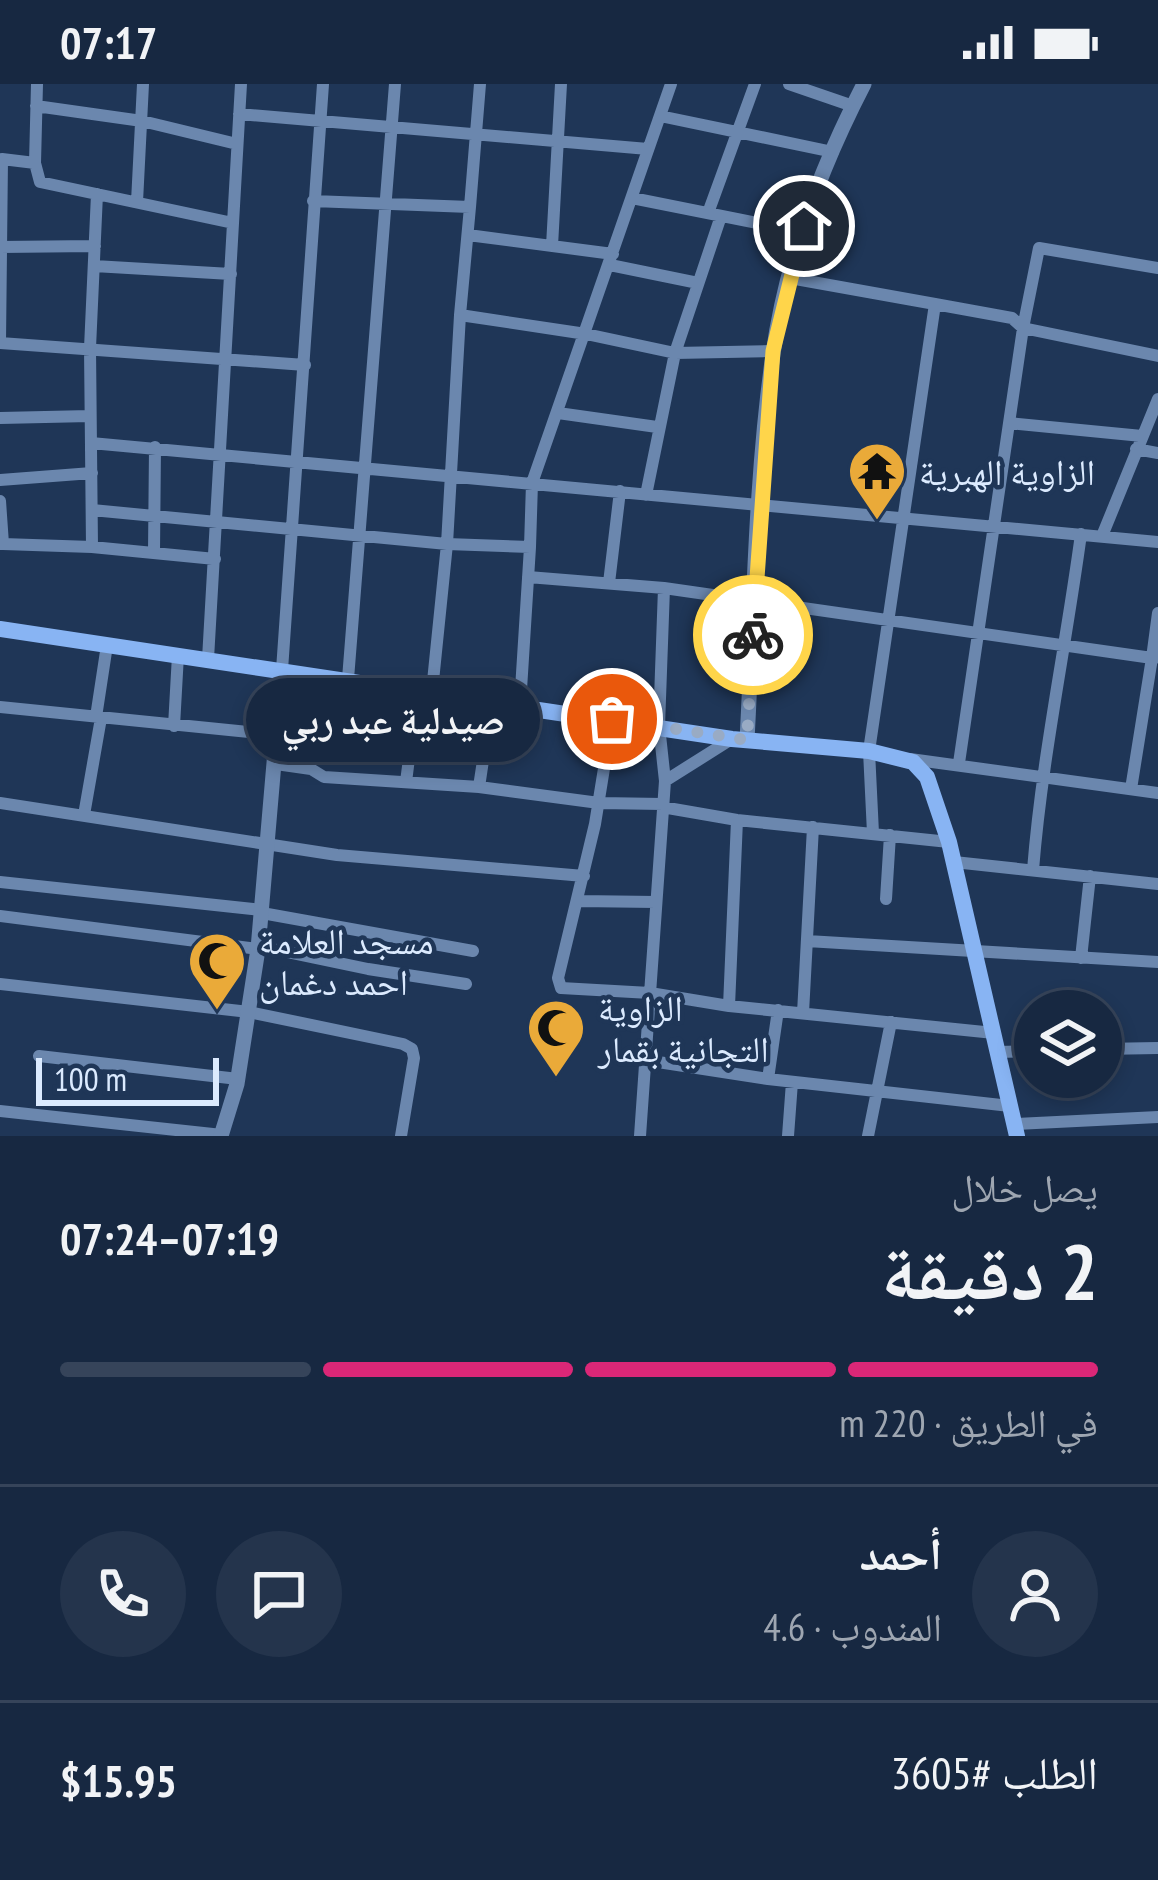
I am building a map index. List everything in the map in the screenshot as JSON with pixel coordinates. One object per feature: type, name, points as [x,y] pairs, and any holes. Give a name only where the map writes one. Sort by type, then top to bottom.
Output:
[{"type":"main road","points":[[0,629],[740,739],[904,758],[927,777],[949,842],[1014,1122]]},
{"type":"street","points":[[37,84],[34,163],[40,182],[233,223]]},
{"type":"street","points":[[136,202],[143,84]]},
{"type":"street","points":[[208,658],[241,84]]},
{"type":"street","points":[[0,1111],[222,1136],[238,1078],[262,911],[323,84]]},
{"type":"street","points":[[348,679],[394,84]]},
{"type":"street","points":[[432,691],[480,84]]},
{"type":"street","points":[[552,246],[561,84]]},
{"type":"street","points":[[520,705],[532,483],[671,84]]},
{"type":"street","points":[[646,494],[675,353],[755,84]]},
{"type":"street","points":[[788,84],[853,106]]},
{"type":"street","points":[[665,781],[740,739],[773,351],[802,232],[864,84]]},
{"type":"street","points":[[36,106],[142,121],[237,144]]},
{"type":"street","points":[[238,114],[648,149]]},
{"type":"street","points":[[660,116],[833,152]]},
{"type":"street","points":[[34,163],[1,159],[0,343],[305,365]]},
{"type":"street","points":[[92,547],[90,416],[97,194]]},
{"type":"street","points":[[632,198],[802,232]]},
{"type":"street","points":[[314,201],[470,207]]},
{"type":"street","points":[[468,235],[552,246],[698,283]]},
{"type":"street","points":[[1,247],[95,246]]},
{"type":"street","points":[[959,764],[1023,328],[1040,248],[1158,268]]},
{"type":"street","points":[[94,266],[231,274]]},
{"type":"street","points":[[790,278],[1012,318],[1023,328],[1158,356]]},
{"type":"street","points":[[873,833],[869,751],[935,304]]},
{"type":"street","points":[[460,315],[675,353],[773,351]]},
{"type":"street","points":[[1102,536],[1158,399]]},
{"type":"street","points":[[558,412],[657,427]]},
{"type":"street","points":[[0,418],[90,416]]},
{"type":"street","points":[[1009,423],[1139,443],[1158,453]]},
{"type":"street","points":[[91,442],[1158,542]]},
{"type":"street","points":[[154,552],[155,447]]},
{"type":"street","points":[[0,479],[92,473]]},
{"type":"street","points":[[609,583],[620,491]]},
{"type":"street","points":[[0,501],[2,544],[215,559]]},
{"type":"street","points":[[92,510],[447,544],[530,547]]},
{"type":"street","points":[[1033,870],[1041,776],[1081,534]]},
{"type":"street","points":[[528,578],[664,588],[1155,658]]},
{"type":"street","points":[[640,1136],[665,781],[659,726],[664,588]]},
{"type":"street","points":[[1131,789],[1155,658],[1158,613]]},
{"type":"street","points":[[84,815],[107,645]]},
{"type":"street","points":[[174,726],[178,655]]},
{"type":"street","points":[[373,682],[369,728],[486,743]]},
{"type":"street","points":[[479,787],[492,701]]},
{"type":"street","points":[[0,707],[278,735]]},
{"type":"street","points":[[612,719],[599,803],[559,986],[891,1022],[1014,1046]]},
{"type":"street","points":[[406,782],[412,735]]},
{"type":"street","points":[[904,758],[1158,793]]},
{"type":"street","points":[[276,764],[311,769],[324,777],[663,806],[737,820],[949,842]]},
{"type":"street","points":[[0,803],[337,855],[584,876]]},
{"type":"street","points":[[729,1006],[737,820]]},
{"type":"street","points":[[803,1013],[813,827]]},
{"type":"street","points":[[886,899],[890,835]]},
{"type":"street","points":[[953,862],[1158,884]]},
{"type":"street","points":[[1081,958],[1090,876]]},
{"type":"street","points":[[0,882],[262,911],[472,951]]},
{"type":"street","points":[[578,901],[656,902]]},
{"type":"street","points":[[0,916],[258,947],[466,984]]},
{"type":"street","points":[[807,941],[1158,962]]},
{"type":"street","points":[[0,984],[249,1012],[387,1039],[412,1049],[414,1058],[401,1136]]},
{"type":"street","points":[[768,1079],[778,1010]]},
{"type":"street","points":[[868,1136],[891,1022]]},
{"type":"street","points":[[1122,1049],[1158,1048]]},
{"type":"street","points":[[39,1056],[238,1078]]},
{"type":"street","points":[[645,1060],[878,1091],[1014,1122],[1158,1117]]},
{"type":"street","points":[[788,1136],[792,1082]]},
{"type":"way so far","points":[[612,719],[747,740],[753,635]]},
{"type":"place","name":"الزاوية الهبرية","points":[[877,522]]},
{"type":"place","name":"صيدلية عبد ربي","points":[[612,719]]},
{"type":"place","name":"مسجد العلامة احمد دغمان","points":[[217,1012]]},
{"type":"place","name":"الزاوية التجانية بقمار","points":[[556,1079]]},
{"type":"route","points":[[753,635],[773,351],[804,226]]}]
